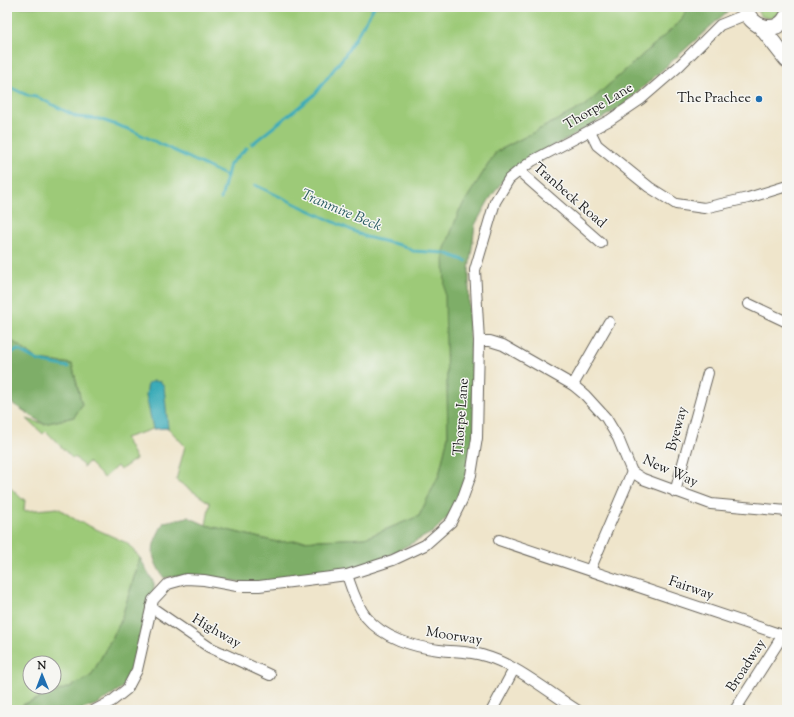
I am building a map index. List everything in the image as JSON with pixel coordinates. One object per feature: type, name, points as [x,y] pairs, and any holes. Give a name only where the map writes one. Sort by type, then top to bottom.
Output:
[{"type":"main road","points":[[746,10],[750,20],[762,27],[786,58]]},
{"type":"main road","points":[[762,27],[775,27],[785,19]]},
{"type":"main road","points":[[785,19],[786,58]]},
{"type":"street","name":"Thorpe Lane","points":[[95,710],[112,701],[127,689],[137,670],[153,600],[163,588],[175,581],[204,580],[237,586],[259,586],[347,575],[393,560],[425,546],[451,522],[471,475],[477,438],[479,341],[475,270],[495,202],[509,179],[519,171],[532,162],[590,131],[641,99],[678,67],[720,25],[746,10]]},
{"type":"street","points":[[590,131],[596,145],[649,187],[676,204],[704,208],[748,198],[787,186]]},
{"type":"street","name":"Tranbeck Road","points":[[519,171],[601,243]]},
{"type":"street","points":[[749,304],[787,322]]},
{"type":"street","points":[[573,385],[609,322]]},
{"type":"street","name":"New Way","points":[[479,341],[490,341],[503,345],[573,385],[586,395],[606,418],[618,438],[632,472],[643,479],[675,492],[718,506],[787,511]]},
{"type":"street","name":"Byeway","points":[[675,492],[708,373]]},
{"type":"street","points":[[590,570],[632,472]]},
{"type":"street","name":"Fairway","points":[[499,540],[785,635]]},
{"type":"street","name":"Moorway","points":[[347,575],[355,598],[366,617],[381,631],[397,639],[418,646],[484,656],[514,669],[577,710]]},
{"type":"street","name":"Highway","points":[[151,607],[209,647],[270,675]]},
{"type":"street","name":"Broadway","points":[[735,710],[785,635]]},
{"type":"street","points":[[492,710],[514,669]]},
{"type":"green space","points":[[7,7],[688,7],[681,21],[586,105],[496,152],[459,211],[447,349],[448,436],[439,475],[419,516],[365,538],[277,542],[206,525],[210,503],[176,480],[185,446],[168,428],[153,429],[125,438],[136,459],[120,470],[117,466],[104,478],[88,462],[84,467],[75,457],[73,459],[46,431],[43,434],[27,419],[44,424],[74,417],[82,405],[72,364],[38,360],[7,337]]},
{"type":"green space","points":[[688,7],[729,7],[729,10],[621,107],[571,137],[524,160],[504,179],[489,200],[475,225],[469,270],[469,317],[475,432],[468,470],[454,511],[433,532],[384,558],[345,571],[269,585],[199,577],[177,576],[164,578],[155,562],[153,550],[156,538],[164,522],[188,517],[206,525],[277,542],[365,538],[419,516],[439,475],[448,436],[444,251],[459,211],[496,152],[586,105],[681,21]]},
{"type":"green space","points":[[755,7],[781,7],[776,15],[768,18],[761,16]]},
{"type":"green space","points":[[7,337],[38,360],[72,364],[82,405],[74,417],[44,424],[7,400]]},
{"type":"green space","points":[[7,484],[22,499],[25,499],[24,511],[58,508],[76,520],[127,543],[140,558],[120,623],[91,676],[62,690],[62,655],[22,655],[22,695],[48,695],[22,705],[17,710],[7,710]]},
{"type":"green space","points":[[140,558],[154,583],[154,590],[147,606],[132,671],[123,687],[98,704],[80,710],[17,710],[22,705],[48,695],[62,695],[62,690],[91,676],[120,623]]},
{"type":"water","points":[[154,381],[161,382],[164,386],[168,428],[153,429],[146,395],[148,383]]},
{"type":"waterway","points":[[252,144],[314,95],[345,55],[374,7]]},
{"type":"waterway","points":[[7,86],[29,96],[37,97],[77,117],[99,119],[131,130],[227,176]]},
{"type":"waterway","points":[[221,199],[230,164],[247,148]]},
{"type":"waterway","name":"Tranmire Beck","points":[[255,185],[366,237],[404,246],[413,251],[445,253],[466,261]]},
{"type":"waterway","points":[[13,352],[18,350],[39,361],[68,367]]},
{"type":"place","name":"The Prachee","points":[[759,99]]}]
